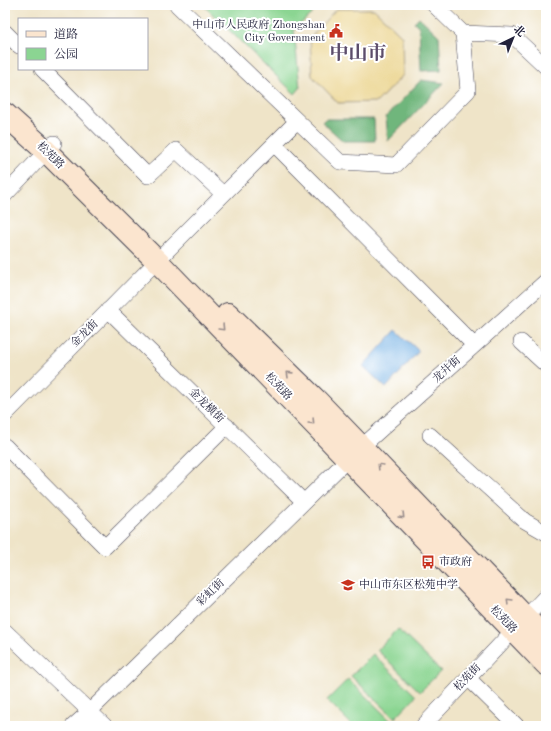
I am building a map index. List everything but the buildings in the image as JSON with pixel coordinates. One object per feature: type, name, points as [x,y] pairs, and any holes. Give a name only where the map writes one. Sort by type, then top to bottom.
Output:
[{"type":"street","points":[[177,5],[340,162],[396,165],[468,91],[463,33],[434,5]]},
{"type":"street","points":[[5,32],[18,45]]},
{"type":"street","points":[[463,33],[512,35],[546,68]]},
{"type":"street","points":[[43,70],[148,176],[176,150],[223,194]]},
{"type":"street","name":"松苑路","points":[[5,98],[50,147],[355,453],[519,624],[546,664]]},
{"type":"street","name":"松苑路","points":[[5,114],[50,147]]},
{"type":"street","name":"金龙街","points":[[5,415],[297,121]]},
{"type":"street","points":[[274,144],[474,345]]},
{"type":"street","points":[[5,195],[50,147]]},
{"type":"street","name":"龙井街","points":[[355,453],[545,282]]},
{"type":"street","name":"金龙横街","points":[[108,310],[304,502]]},
{"type":"street","points":[[521,342],[546,365]]},
{"type":"street","points":[[5,446],[105,547],[227,426]]},
{"type":"street","points":[[430,435],[525,521],[546,533]]},
{"type":"street","name":"彩虹街","points":[[73,726],[355,453]]},
{"type":"street","name":"松苑街","points":[[423,726],[546,596]]},
{"type":"street","name":"松苑路","points":[[519,624],[546,639]]},
{"type":"street","points":[[5,631],[105,726]]},
{"type":"street","points":[[468,678],[517,726]]},
{"type":"green space","points":[[203,5],[321,5],[294,30],[300,88],[295,94]]},
{"type":"green space","points":[[419,17],[439,36],[441,70],[421,71],[419,27],[414,22]]},
{"type":"green space","points":[[421,80],[444,83],[388,141],[386,117]]},
{"type":"green space","points":[[325,119],[374,119],[375,141],[343,141],[322,122]]},
{"type":"green space","points":[[398,629],[441,671],[420,692],[377,650]]},
{"type":"green space","points":[[373,654],[416,696],[395,718],[351,676]]},
{"type":"green space","points":[[348,679],[391,721],[386,726],[353,726],[327,700]]},
{"type":"sand","points":[[336,9],[374,9],[402,36],[403,75],[377,102],[338,103],[312,76],[310,38]]},
{"type":"water","points":[[396,330],[419,351],[386,388],[363,366]]},
{"type":"place","name":"中山市人民政府 Zhongshan City Government","points":[[336,31]]},
{"type":"place","name":"市政府","points":[[428,562]]},
{"type":"place","name":"中山市东区松苑中学","points":[[348,585]]},
{"type":"district","name":"中山市","points":[[358,54]]}]
